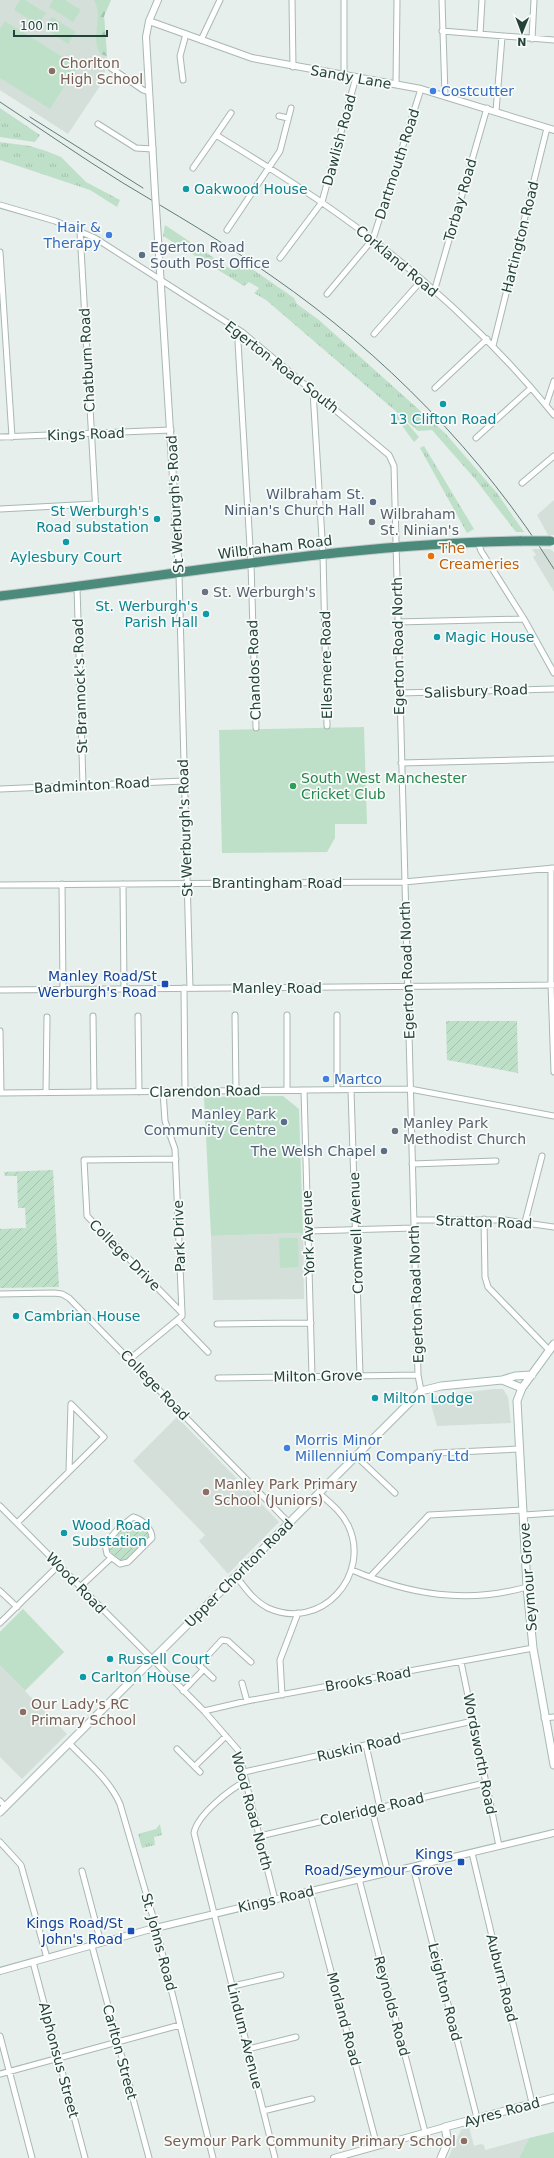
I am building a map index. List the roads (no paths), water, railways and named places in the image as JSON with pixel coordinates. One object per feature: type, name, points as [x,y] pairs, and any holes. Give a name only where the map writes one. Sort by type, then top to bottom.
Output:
[{"type":"highway","name":"Wilbraham Road","points":[[0,596],[323,555],[478,542],[553,542]]},
{"type":"main road","points":[[502,1380],[522,1388],[554,1344]]},
{"type":"main road","points":[[421,1391],[441,1386],[502,1380],[515,1376],[532,1375]]},
{"type":"main road","name":"Seymour Grove","points":[[522,1388],[517,1401],[527,1587],[533,1648],[544,1718],[554,1765]]},
{"type":"main road","name":"Upper Chorlton Road","points":[[2,1807],[69,1743],[421,1391]]},
{"type":"main road","name":"Ayres Road","points":[[445,2127],[554,2098]]},
{"type":"main road","points":[[441,2158],[448,2142],[445,2127]]},
{"type":"street","name":"St Werburgh's Road","points":[[158,0],[149,20],[146,37],[179,574],[190,988]]},
{"type":"street","points":[[201,40],[220,0]]},
{"type":"street","points":[[292,0],[293,67]]},
{"type":"street","points":[[344,0],[344,75]]},
{"type":"street","points":[[396,84],[397,0]]},
{"type":"street","points":[[442,0],[445,95]]},
{"type":"street","points":[[480,34],[482,0]]},
{"type":"street","points":[[532,39],[534,0]]},
{"type":"street","name":"Sandy Lane","points":[[149,20],[252,58],[293,67],[421,89],[445,95],[551,129]]},
{"type":"street","points":[[442,31],[554,40]]},
{"type":"street","points":[[183,80],[180,56],[186,34]]},
{"type":"street","points":[[496,111],[502,37]]},
{"type":"street","points":[[111,68],[143,90],[149,92]]},
{"type":"street","name":"Dawlish Road","points":[[322,202],[356,77]]},
{"type":"street","name":"Dartmouth Road","points":[[373,239],[421,89]]},
{"type":"street","points":[[227,230],[280,151],[291,108]]},
{"type":"street","name":"Torbay Road","points":[[434,292],[487,108]]},
{"type":"street","points":[[193,168],[231,113]]},
{"type":"street","points":[[279,116],[288,118]]},
{"type":"street","points":[[98,124],[136,148],[153,149]]},
{"type":"street","name":"Hartington Road","points":[[493,346],[551,129]]},
{"type":"street","name":"Corkland Road","points":[[216,135],[322,202],[373,239],[487,339],[554,415]]},
{"type":"street","points":[[280,258],[322,202]]},
{"type":"street","name":"Egerton Road South","points":[[0,204],[55,220],[95,238],[160,281],[242,332],[389,455],[394,466],[396,548]]},
{"type":"street","name":"Chatburn Road","points":[[80,231],[96,513]]},
{"type":"street","points":[[327,294],[373,239]]},
{"type":"street","points":[[0,252],[12,437]]},
{"type":"street","points":[[374,334],[421,281]]},
{"type":"street","name":"Chandos Road","points":[[242,332],[238,342],[251,564],[256,728]]},
{"type":"street","points":[[435,388],[487,339]]},
{"type":"street","points":[[546,405],[554,381]]},
{"type":"street","points":[[476,438],[531,388]]},
{"type":"street","name":"Ellesmere Road","points":[[314,391],[323,555],[327,726]]},
{"type":"street","name":"Kings Road","points":[[0,437],[171,430]]},
{"type":"street","points":[[522,484],[554,456]]},
{"type":"street","points":[[0,509],[95,504]]},
{"type":"street","points":[[478,542],[481,552],[524,619],[554,673]]},
{"type":"street","name":"Egerton Road North","points":[[396,548],[418,1375],[421,1391]]},
{"type":"street","name":"St Brannock's Road","points":[[77,587],[83,785]]},
{"type":"street","points":[[397,622],[524,619]]},
{"type":"street","name":"Salisbury Road","points":[[399,693],[554,689]]},
{"type":"street","points":[[401,763],[554,760]]},
{"type":"street","name":"Badminton Road","points":[[0,789],[184,781]]},
{"type":"street","points":[[553,868],[552,985],[554,1072]]},
{"type":"street","name":"Brantingham Road","points":[[0,885],[404,882],[553,868]]},
{"type":"street","points":[[62,884],[63,990]]},
{"type":"street","points":[[124,884],[124,989]]},
{"type":"street","name":"Manley Road","points":[[0,990],[552,985]]},
{"type":"street","points":[[184,988],[185,1091]]},
{"type":"street","points":[[286,1015],[287,1090]]},
{"type":"street","points":[[337,1015],[337,1090]]},
{"type":"street","points":[[93,1016],[94,1092]]},
{"type":"street","points":[[138,1016],[139,1092]]},
{"type":"street","points":[[235,1016],[236,1091]]},
{"type":"street","points":[[46,1092],[47,1017]]},
{"type":"street","points":[[0,1031],[0,1093]]},
{"type":"street","name":"Clarendon Road","points":[[0,1093],[410,1089],[554,1116]]},
{"type":"street","name":"York Avenue","points":[[304,1090],[312,1376]]},
{"type":"street","name":"Cromwell Avenue","points":[[351,1090],[360,1376]]},
{"type":"street","name":"Park Drive","points":[[163,1091],[164,1114],[173,1139],[176,1158],[182,1313]]},
{"type":"street","points":[[525,1222],[542,1156]]},
{"type":"street","name":"College Drive","points":[[176,1158],[84,1160],[87,1216],[182,1313]]},
{"type":"street","points":[[412,1164],[496,1161]]},
{"type":"street","points":[[484,1219],[485,1277],[488,1287],[549,1350]]},
{"type":"street","name":"Stratton Road","points":[[414,1220],[484,1219],[525,1222],[554,1227]]},
{"type":"street","points":[[308,1231],[414,1228]]},
{"type":"street","name":"College Road","points":[[0,1294],[62,1294],[69,1298],[289,1523]]},
{"type":"street","points":[[130,1360],[177,1320],[182,1313]]},
{"type":"street","points":[[177,1320],[208,1352]]},
{"type":"street","points":[[216,1324],[311,1323]]},
{"type":"street","name":"Milton Grove","points":[[218,1378],[418,1375]]},
{"type":"street","points":[[17,1523],[104,1437],[71,1404],[69,1471]]},
{"type":"street","points":[[436,1453],[519,1449]]},
{"type":"street","points":[[356,1456],[395,1493]]},
{"type":"street","points":[[236,1576],[259,1603],[278,1611],[298,1613],[314,1610],[331,1601],[343,1587],[352,1570],[353,1544],[348,1526],[342,1515],[319,1493]]},
{"type":"street","name":"Wood Road","points":[[0,1506],[152,1660]]},
{"type":"street","points":[[370,1577],[428,1515],[554,1513]]},
{"type":"street","points":[[130,1518],[138,1518],[151,1531],[151,1540],[128,1562],[120,1564],[111,1558],[106,1552],[106,1542],[130,1518]]},
{"type":"street","points":[[80,1587],[111,1558]]},
{"type":"street","points":[[0,1623],[59,1565]]},
{"type":"street","points":[[352,1570],[405,1588],[451,1596],[487,1596],[527,1587]]},
{"type":"street","points":[[0,1591],[16,1608]]},
{"type":"street","points":[[282,1694],[280,1660],[298,1613]]},
{"type":"street","points":[[213,1678],[200,1667],[200,1663],[222,1640],[228,1641],[251,1662]]},
{"type":"street","name":"Brooks Road","points":[[204,1711],[282,1694],[533,1648]]},
{"type":"street","name":"Wood Road North","points":[[152,1660],[204,1711],[238,1750],[275,1900]]},
{"type":"street","name":"Wordsworth Road","points":[[462,1662],[472,1721],[499,1846]]},
{"type":"street","points":[[183,1691],[203,1670]]},
{"type":"street","points":[[242,1683],[247,1701]]},
{"type":"street","points":[[544,1718],[554,1717]]},
{"type":"street","name":"Ruskin Road","points":[[244,1772],[472,1721]]},
{"type":"street","points":[[194,1766],[226,1736]]},
{"type":"street","name":"St. Johns Road","points":[[69,1743],[105,1780],[115,1793],[124,1818],[156,1928],[213,2158]]},
{"type":"street","points":[[366,1745],[380,1808]]},
{"type":"street","points":[[177,1749],[200,1772]]},
{"type":"street","name":"Lindum Avenue","points":[[246,1781],[227,1791],[198,1823],[195,1829],[197,1848],[215,1914],[275,2158]]},
{"type":"street","name":"Coleridge Road","points":[[260,1836],[485,1783]]},
{"type":"street","points":[[372,1810],[388,1873]]},
{"type":"street","name":"Kings Road","points":[[0,1971],[156,1928],[554,1833]]},
{"type":"street","points":[[0,1842],[21,1865],[47,1958]]},
{"type":"street","name":"Auburn Road","points":[[472,1853],[532,2103]]},
{"type":"street","name":"Leighton Road","points":[[413,1867],[478,2118]]},
{"type":"street","points":[[82,1871],[101,1943]]},
{"type":"street","name":"Reynolds Road","points":[[359,1880],[425,2132]]},
{"type":"street","name":"Morland Road","points":[[310,1892],[377,2146]]},
{"type":"street","name":"Carlton Street","points":[[92,1946],[149,2158]]},
{"type":"street","name":"Alphonsus Street","points":[[33,1962],[85,2158]]},
{"type":"street","points":[[233,1986],[281,1975]]},
{"type":"street","points":[[0,2074],[180,2025]]},
{"type":"street","points":[[0,2036],[32,2158]]},
{"type":"street","points":[[248,2049],[296,2037]]},
{"type":"street","points":[[264,2111],[312,2099]]},
{"type":"street","name":"Ayres Road","points":[[338,2157],[445,2127]]},
{"type":"tram line","points":[[0,102],[107,173],[199,228],[255,264],[314,307],[354,339],[392,373],[463,446],[526,527],[554,569]]},
{"type":"tram line","points":[[30,117],[143,188]]},
{"type":"place","name":"Chorlton High School","points":[[52,71]]},
{"type":"place","name":"Costcutter","points":[[433,91]]},
{"type":"place","name":"Oakwood House","points":[[186,189]]},
{"type":"place","name":"Hair & Therapy","points":[[109,235]]},
{"type":"place","name":"Egerton Road South Post Office","points":[[142,255]]},
{"type":"place","name":"13 Clifton Road","points":[[443,404]]},
{"type":"place","name":"Wilbraham St. Ninian's Church Hall","points":[[373,502]]},
{"type":"place","name":"St Werburgh's Road substation","points":[[157,519]]},
{"type":"place","name":"Wilbraham St. Ninian's","points":[[372,522]]},
{"type":"place","name":"Aylesbury Court","points":[[66,542]]},
{"type":"place","name":"The Creameries","points":[[431,556]]},
{"type":"place","name":"St. Werburgh's","points":[[205,592]]},
{"type":"place","name":"St. Werburgh's Parish Hall","points":[[206,614]]},
{"type":"place","name":"Magic House","points":[[437,637]]},
{"type":"place","name":"South West Manchester Cricket Club","points":[[293,786]]},
{"type":"place","name":"Manley Road/St Werburgh's Road","points":[[165,984]]},
{"type":"place","name":"Martco","points":[[326,1079]]},
{"type":"place","name":"Manley Park Community Centre","points":[[284,1122]]},
{"type":"place","name":"Manley Park Methodist Church","points":[[395,1131]]},
{"type":"place","name":"The Welsh Chapel","points":[[384,1151]]},
{"type":"place","name":"Cambrian House","points":[[16,1316]]},
{"type":"place","name":"Milton Lodge","points":[[375,1398]]},
{"type":"place","name":"Morris Minor Millennium Company Ltd","points":[[287,1448]]},
{"type":"place","name":"Manley Park Primary School (Juniors)","points":[[206,1492]]},
{"type":"place","name":"Wood Road Substation","points":[[64,1533]]},
{"type":"place","name":"Russell Court","points":[[110,1659]]},
{"type":"place","name":"Carlton House","points":[[83,1677]]},
{"type":"place","name":"Our Lady's RC Primary School","points":[[23,1712]]},
{"type":"place","name":"Kings Road/Seymour Grove","points":[[461,1862]]},
{"type":"place","name":"Kings Road/St John's Road","points":[[131,1931]]},
{"type":"place","name":"Seymour Park Community Primary School","points":[[464,2141]]}]
